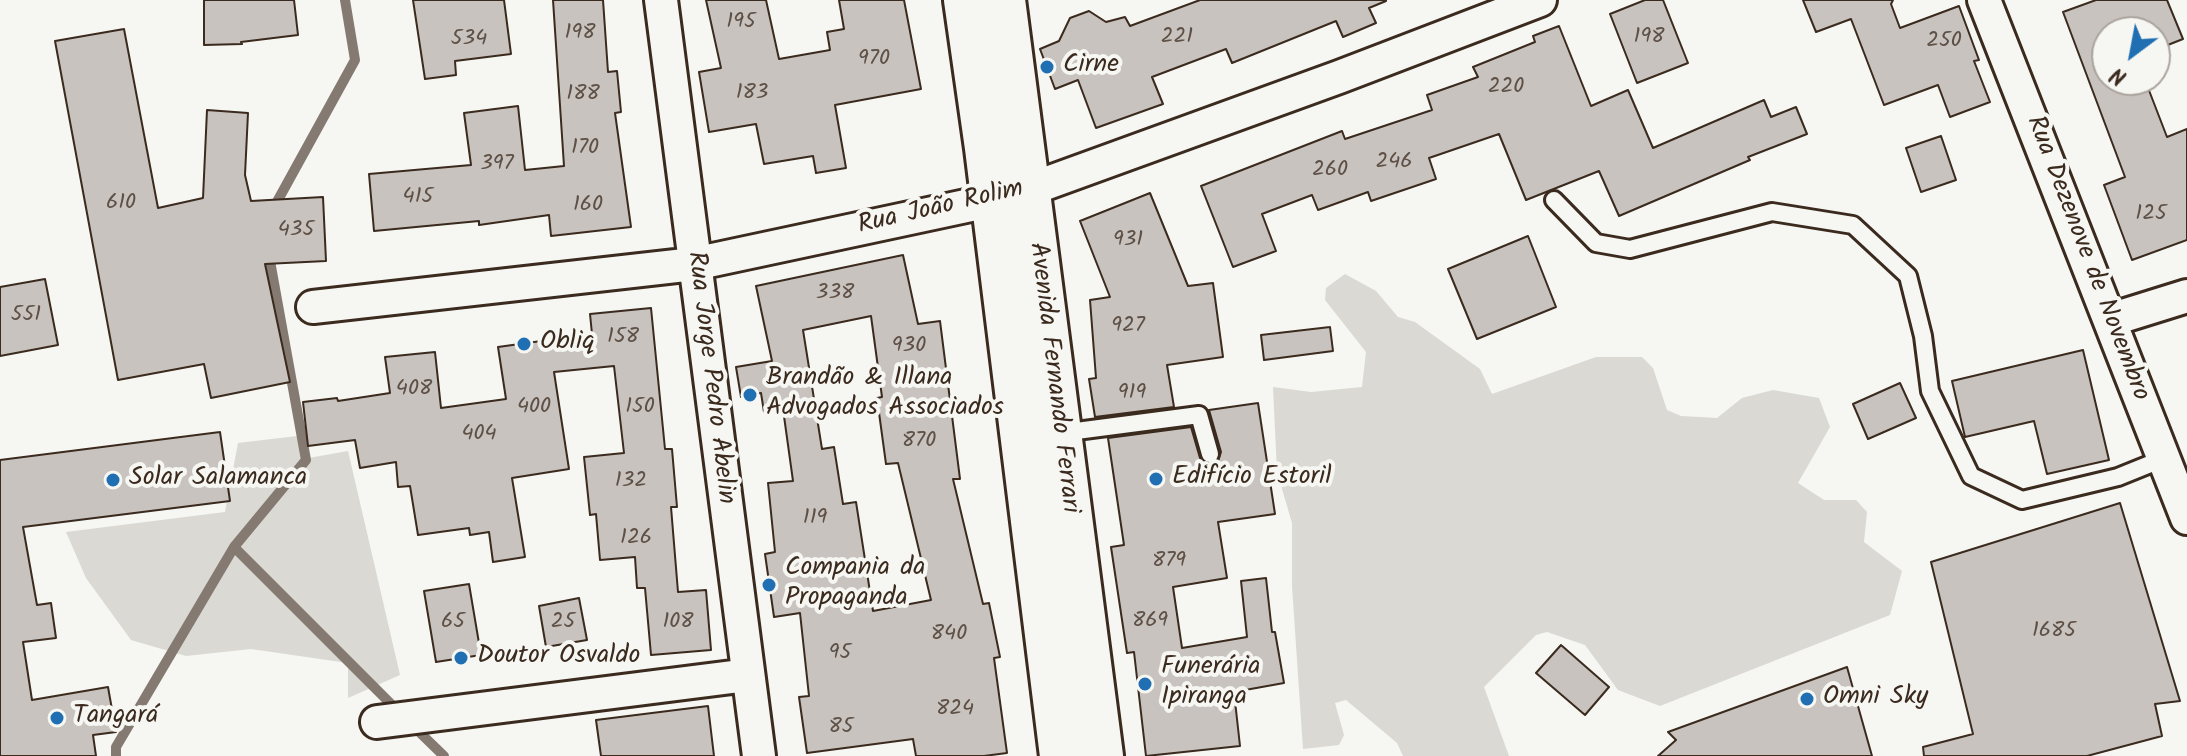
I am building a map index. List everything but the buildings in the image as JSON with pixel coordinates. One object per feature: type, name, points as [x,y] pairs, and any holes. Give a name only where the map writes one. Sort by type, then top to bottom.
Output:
[{"type":"main road","name":"Avenida Fernando Ferrari","points":[[966,0],[1011,195],[1059,433],[1101,756]]},
{"type":"main road","name":"Avenida Fernando Ferrari","points":[[1003,0],[1011,195],[1062,756]]},
{"type":"street","name":"Rua Jorge Pedro Abelin","points":[[661,0],[759,756]]},
{"type":"street","name":"Rua Dezenove de Novembro","points":[[1984,0],[2187,518]]},
{"type":"street","name":"Rua João Rolim","points":[[313,307],[694,264],[1011,195],[1519,4]]},
{"type":"street","points":[[2110,320],[2187,296]]},
{"type":"street","points":[[377,722],[748,675]]},
{"type":"lane","points":[[1554,200],[1596,243],[1630,249],[1772,212],[1853,225],[1908,276],[1923,336],[1930,391],[1971,476],[2022,500],[2118,477],[2165,458]]},
{"type":"lane","points":[[1059,433],[1199,415],[1210,454]]},
{"type":"shaded area","points":[[1345,274],[1376,291],[1398,317],[1415,322],[1480,369],[1492,394],[1596,357],[1642,357],[1653,368],[1667,410],[1681,416],[1717,418],[1742,398],[1773,390],[1819,398],[1830,427],[1798,483],[1824,500],[1856,500],[1867,512],[1864,542],[1902,571],[1890,615],[1660,706],[1618,690],[1585,645],[1547,632],[1536,635],[1484,687],[1509,756],[1403,756],[1397,743],[1346,700],[1335,703],[1344,735],[1339,745],[1303,749],[1292,586],[1292,523],[1277,472],[1273,387],[1311,392],[1362,387],[1366,352],[1325,300],[1326,288]]},
{"type":"shaded area","points":[[297,436],[303,459],[348,451],[400,675],[348,698],[348,663],[251,649],[186,656],[131,640],[86,578],[66,532],[225,512],[238,443]]},
{"type":"waterway","points":[[273,209],[355,60],[345,0]]},
{"type":"waterway","points":[[268,250],[306,460],[234,547],[400,713]]},
{"type":"waterway","points":[[116,756],[116,747],[234,547]]},
{"type":"waterway","points":[[411,724],[444,756]]},
{"type":"place","name":"Cirne","points":[[1047,67]]},
{"type":"place","name":"Obliq","points":[[524,344]]},
{"type":"place","name":"Brandão & Illana Advogados Associados","points":[[750,395]]},
{"type":"place","name":"Edifício Estoril","points":[[1156,479]]},
{"type":"place","name":"Solar Salamanca","points":[[113,480]]},
{"type":"place","name":"Compania da Propaganda","points":[[769,585]]},
{"type":"place","name":"Doutor Osvaldo","points":[[461,658]]},
{"type":"place","name":"Funerária Ipiranga","points":[[1145,684]]},
{"type":"place","name":"Omni Sky","points":[[1807,699]]},
{"type":"place","name":"Tangará","points":[[57,718]]}]
